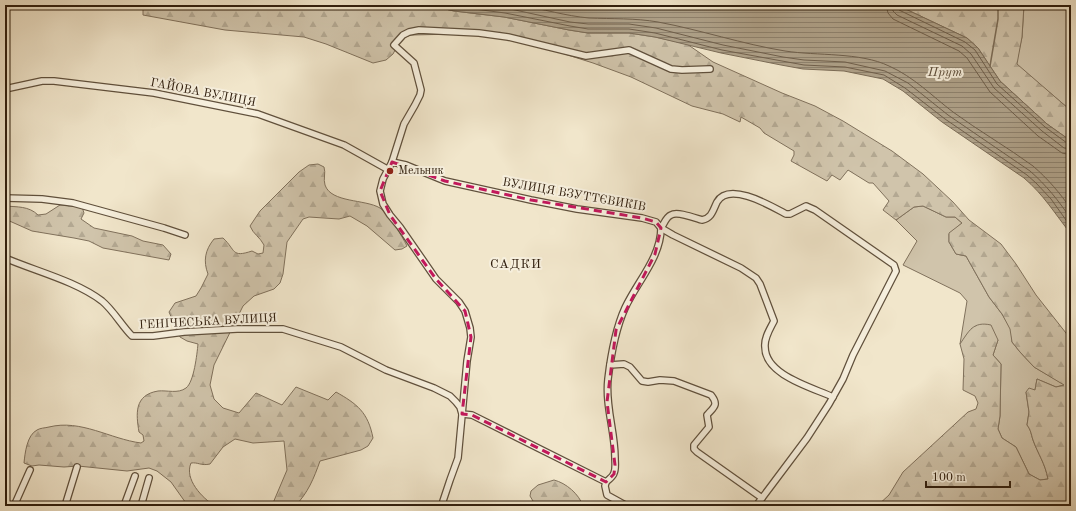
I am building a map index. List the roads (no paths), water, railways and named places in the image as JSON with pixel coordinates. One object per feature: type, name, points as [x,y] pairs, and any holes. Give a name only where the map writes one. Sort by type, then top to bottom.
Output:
[{"type":"street","points":[[443,506],[443,501],[458,458],[467,361],[471,336],[465,311],[459,302],[436,279],[383,204],[380,191],[387,169],[392,162],[404,124],[416,105],[420,95],[420,84],[414,63],[394,45],[403,34],[419,30],[479,33],[508,37],[586,56],[629,50],[671,69],[710,69]]},
{"type":"street","name":"ГАЙОВА ВУЛИЦЯ","points":[[5,89],[42,81],[54,81],[154,93],[258,114],[344,145],[387,169]]},
{"type":"street","name":"ВУЛИЦЯ ВЗУТТЄВИКІВ","points":[[392,162],[406,165],[445,181],[554,205],[642,218],[656,222],[661,228],[741,268],[756,278],[760,284],[774,321],[764,345],[766,358],[774,368],[785,376],[833,396]]},
{"type":"street","points":[[606,482],[611,479],[614,474],[615,465],[615,445],[607,402],[608,380],[616,330],[626,307],[660,243],[661,228],[668,217],[672,214],[702,220],[706,219],[710,216],[718,200],[722,196],[727,194],[738,194],[750,197],[786,214],[790,214],[806,206],[815,210],[894,265],[896,271],[833,396],[807,438],[756,506]]},
{"type":"street","points":[[5,198],[42,199],[73,203],[185,235]]},
{"type":"street","name":"ГЕНІЧЕСЬКА ВУЛИЦЯ","points":[[5,258],[24,267],[57,278],[102,301],[132,336],[153,336],[184,332],[237,329],[283,329],[341,347],[386,370],[434,388],[450,396],[460,407],[462,414]]},
{"type":"street","points":[[610,365],[624,364],[635,371],[642,381],[674,381],[711,395],[716,403],[715,407],[707,415],[709,427],[694,445],[694,449],[696,452],[762,498]]},
{"type":"street","points":[[462,414],[472,415],[606,482]]},
{"type":"street","points":[[65,506],[77,468]]},
{"type":"street","points":[[14,506],[30,470]]},
{"type":"street","points":[[124,506],[135,476]]},
{"type":"street","points":[[141,506],[148,478]]},
{"type":"street","points":[[606,482],[605,486],[607,495],[627,506]]},
{"type":"water","name":"Прут","points":[[428,5],[897,5],[967,38],[978,48],[1000,81],[1047,124],[1071,141],[1071,234],[1043,198],[1024,178],[942,122],[903,91],[883,79],[844,71],[803,69],[781,65],[721,53],[655,37],[629,33],[588,33],[504,17],[454,11]]},
{"type":"waterway","points":[[990,66],[998,19],[998,5]]},
{"type":"place","name":"Мельник","points":[[390,171]]},
{"type":"district","name":"САДКИ","points":[[516,264]]}]
